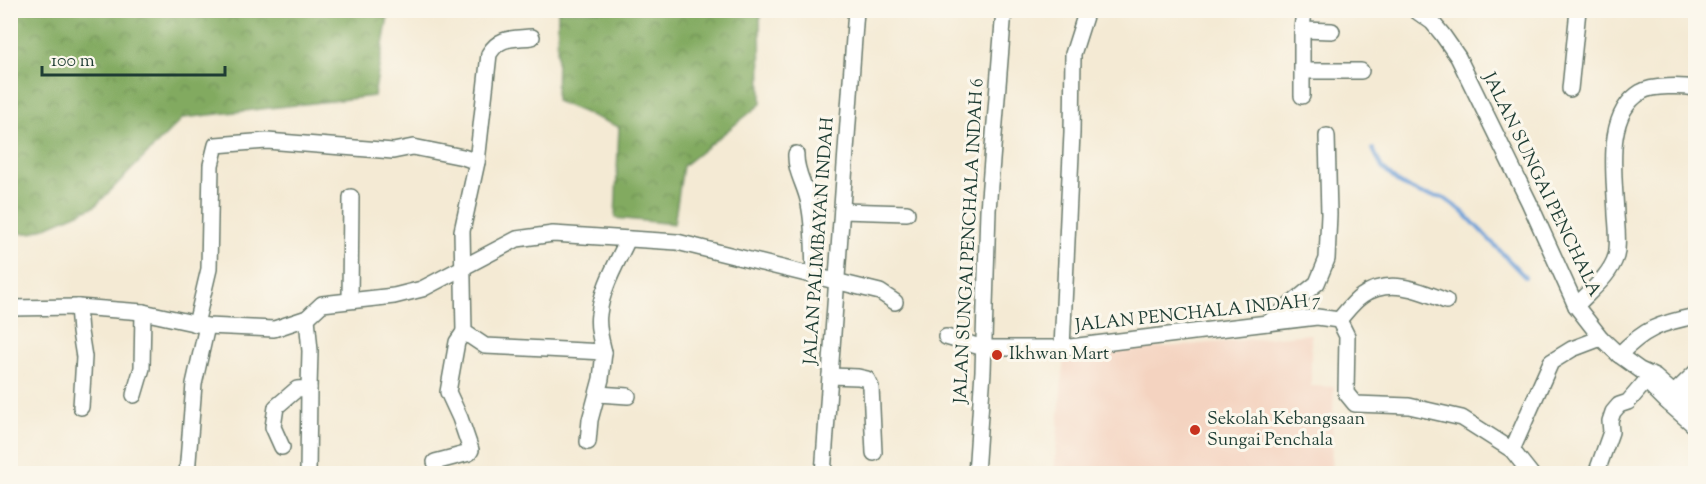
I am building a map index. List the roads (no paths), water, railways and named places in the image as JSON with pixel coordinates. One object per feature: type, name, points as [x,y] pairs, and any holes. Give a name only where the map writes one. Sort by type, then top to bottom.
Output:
[{"type":"street","name":"JALAN PALIMBAYAN INDAH","points":[[823,474],[856,10]]},
{"type":"street","name":"JALAN SUNGAI PENCHALA INDAH 6","points":[[976,474],[984,348],[988,210],[1004,10]]},
{"type":"street","name":"JALAN PENCHALA INDAH 7","points":[[1062,348],[1072,133],[1073,54],[1087,10]]},
{"type":"street","points":[[1302,96],[1304,10]]},
{"type":"street","name":"JALAN SUNGAI PENCHALA","points":[[1415,10],[1432,22],[1458,57],[1529,202],[1576,306],[1619,355],[1680,404],[1695,427]]},
{"type":"street","points":[[1570,89],[1578,10]]},
{"type":"street","points":[[1302,30],[1332,31]]},
{"type":"street","points":[[435,462],[469,453],[471,450],[448,392],[457,342],[464,332],[462,231],[477,162],[489,54],[494,45],[503,40],[532,37]]},
{"type":"street","points":[[1302,71],[1361,71]]},
{"type":"street","points":[[1576,306],[1609,272],[1616,256],[1613,143],[1623,110],[1642,91],[1665,87],[1695,88]]},
{"type":"street","points":[[1268,323],[1317,283],[1328,259],[1327,136]]},
{"type":"street","points":[[187,474],[194,384],[209,269],[211,165],[216,145],[267,141],[393,151],[414,147],[477,162]]},
{"type":"street","points":[[796,154],[795,165],[809,200],[812,217],[813,276]]},
{"type":"street","points":[[350,300],[351,197]]},
{"type":"street","points":[[842,211],[907,213]]},
{"type":"street","points":[[10,308],[78,307],[144,312],[202,325],[274,329],[307,318],[322,304],[394,296],[422,289],[517,239],[553,234],[677,242],[880,292],[895,302]]},
{"type":"street","points":[[588,442],[589,425],[604,352],[598,316],[608,281],[628,239]]},
{"type":"street","points":[[1339,320],[1361,297],[1376,288],[1396,286],[1416,288],[1446,301]]},
{"type":"street","points":[[78,307],[84,357],[81,408]]},
{"type":"street","points":[[134,394],[142,368],[144,312]]},
{"type":"street","points":[[1619,355],[1641,334],[1678,319],[1695,316]]},
{"type":"street","name":"JALAN PENCHALA INDAH 7","points":[[946,337],[984,348],[1062,348],[1317,317],[1339,320],[1347,336],[1346,393],[1355,404],[1409,406],[1462,418],[1512,450],[1527,471]]},
{"type":"street","points":[[307,318],[310,351],[308,474]]},
{"type":"street","points":[[464,332],[485,346],[604,352]]},
{"type":"street","points":[[1512,450],[1551,362],[1572,349],[1602,338]]},
{"type":"street","points":[[1596,474],[1611,432],[1610,421],[1613,412],[1619,405],[1628,402],[1647,376],[1680,376],[1695,373]]},
{"type":"street","points":[[1680,404],[1695,373]]},
{"type":"street","points":[[830,376],[867,379],[871,387],[874,453]]},
{"type":"street","points":[[282,447],[273,427],[276,407],[297,389],[309,388]]},
{"type":"street","points":[[1680,404],[1695,390]]},
{"type":"street","points":[[596,398],[628,396]]},
{"type":"waterway","points":[[1373,149],[1382,168],[1399,183],[1421,194],[1444,198],[1462,211],[1525,277]]},
{"type":"place","name":"Ikhwan Mart","points":[[997,355]]},
{"type":"place","name":"Sekolah Kebangsaan Sungai Penchala","points":[[1195,430]]}]
